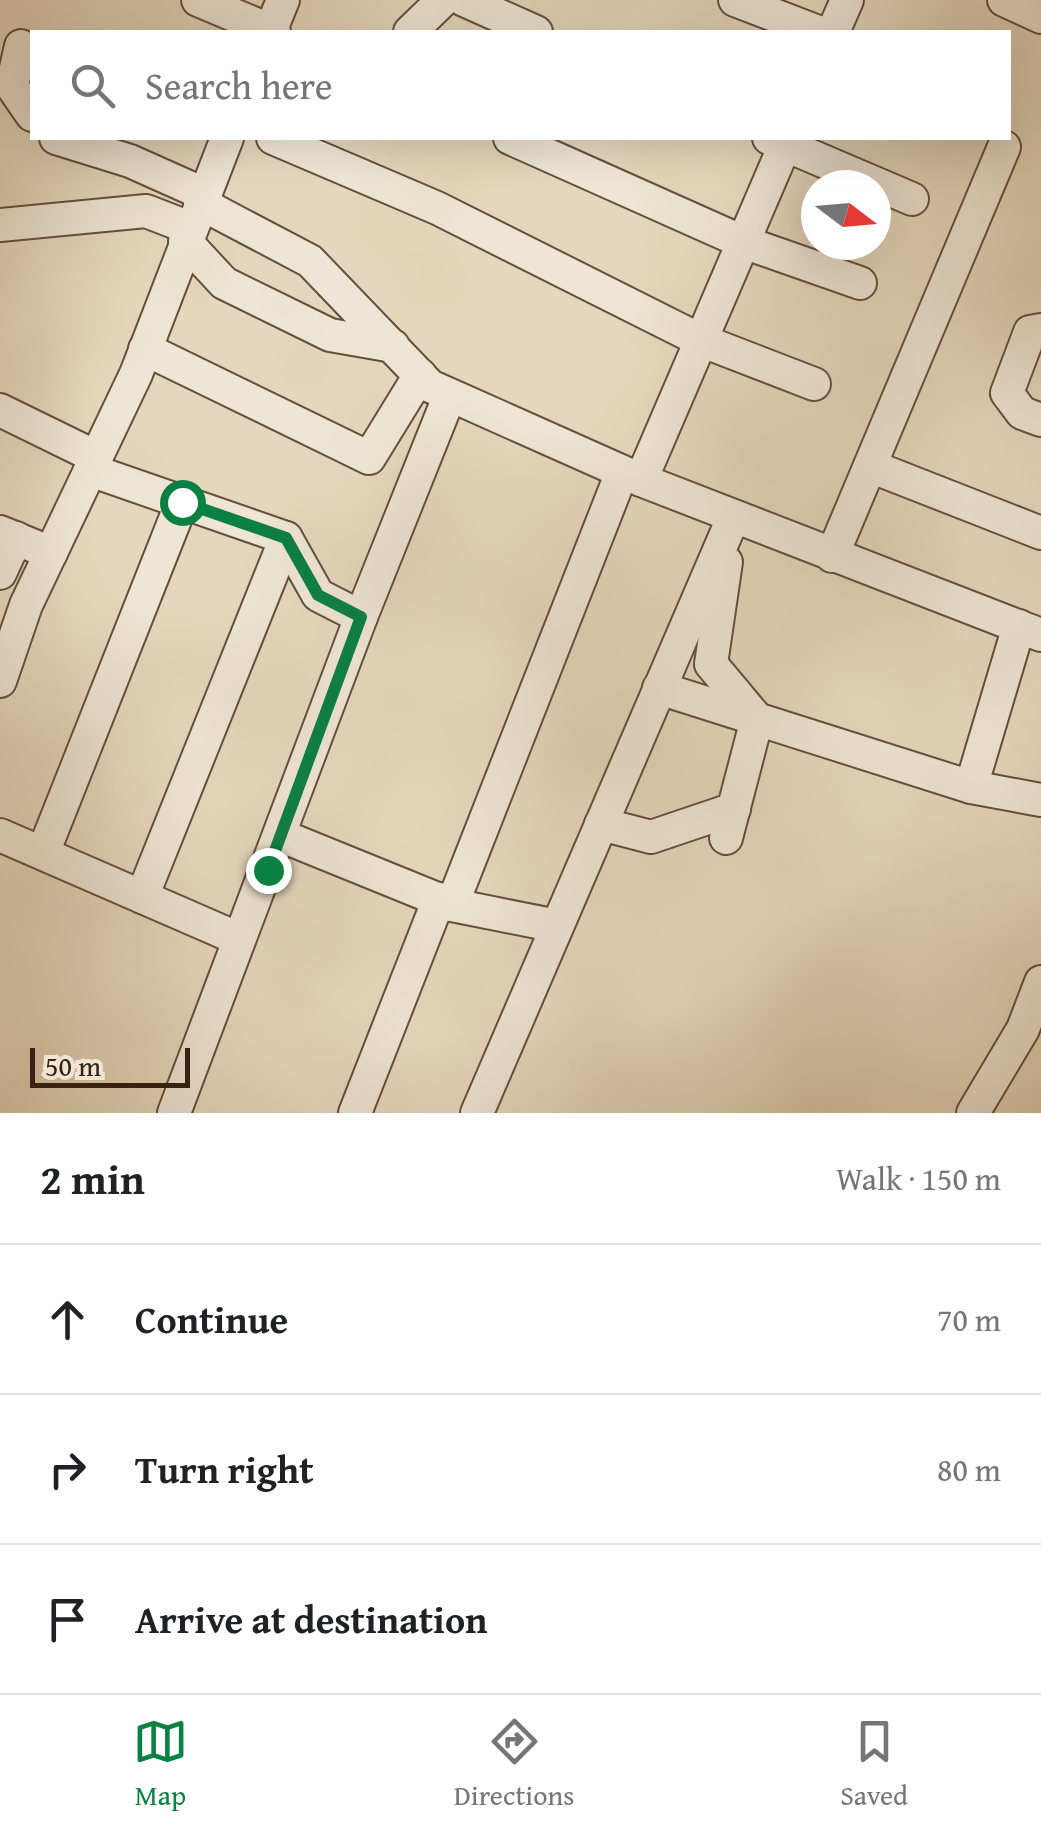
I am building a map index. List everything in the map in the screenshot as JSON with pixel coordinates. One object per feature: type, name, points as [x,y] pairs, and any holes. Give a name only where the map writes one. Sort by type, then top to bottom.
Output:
[{"type":"street","points":[[198,0],[266,30]]},
{"type":"street","points":[[272,30],[282,0]]},
{"type":"street","points":[[412,30],[443,0]]},
{"type":"street","points":[[464,0],[532,30]]},
{"type":"street","points":[[734,0],[813,30]]},
{"type":"street","points":[[834,30],[847,0]]},
{"type":"street","points":[[1004,0],[1041,17]]},
{"type":"street","points":[[18,44],[12,86],[30,111]]},
{"type":"street","points":[[62,140],[130,161],[195,216],[224,283],[330,335],[393,346]]},
{"type":"street","points":[[0,681],[26,605],[145,350],[226,140]]},
{"type":"street","points":[[278,140],[438,208],[700,340],[814,384]]},
{"type":"street","points":[[514,140],[743,242],[860,282]]},
{"type":"street","points":[[355,1113],[631,476],[700,340],[743,242],[780,140],[912,198]]},
{"type":"street","points":[[832,556],[1004,147]]},
{"type":"street","points":[[0,225],[146,211],[195,216],[310,261],[420,374],[449,397],[733,518],[1030,630],[971,787]]},
{"type":"street","points":[[1041,330],[1030,332],[1007,393],[1022,413],[1041,420]]},
{"type":"street","points":[[145,350],[369,458],[420,374]]},
{"type":"street","points":[[174,1113],[282,836],[361,617],[449,397]]},
{"type":"street","points":[[0,410],[93,464],[182,502],[286,538],[318,595],[361,617]]},
{"type":"street","points":[[870,466],[1041,533]]},
{"type":"street","points":[[43,854],[182,502]]},
{"type":"street","points":[[477,1113],[733,518]]},
{"type":"street","points":[[733,518],[711,664],[757,719]]},
{"type":"street","points":[[0,572],[8,535],[51,553]]},
{"type":"street","points":[[142,897],[286,538]]},
{"type":"street","points":[[659,688],[971,787],[1041,800]]},
{"type":"street","points":[[601,824],[651,837],[730,823],[757,719]]},
{"type":"street","points":[[0,835],[239,939]]},
{"type":"street","points":[[282,836],[446,902],[557,926]]},
{"type":"street","points":[[973,1113],[1022,1029],[1041,982]]},
{"type":"route","points":[[182,502],[286,538],[318,595],[361,617],[268,870]]}]
